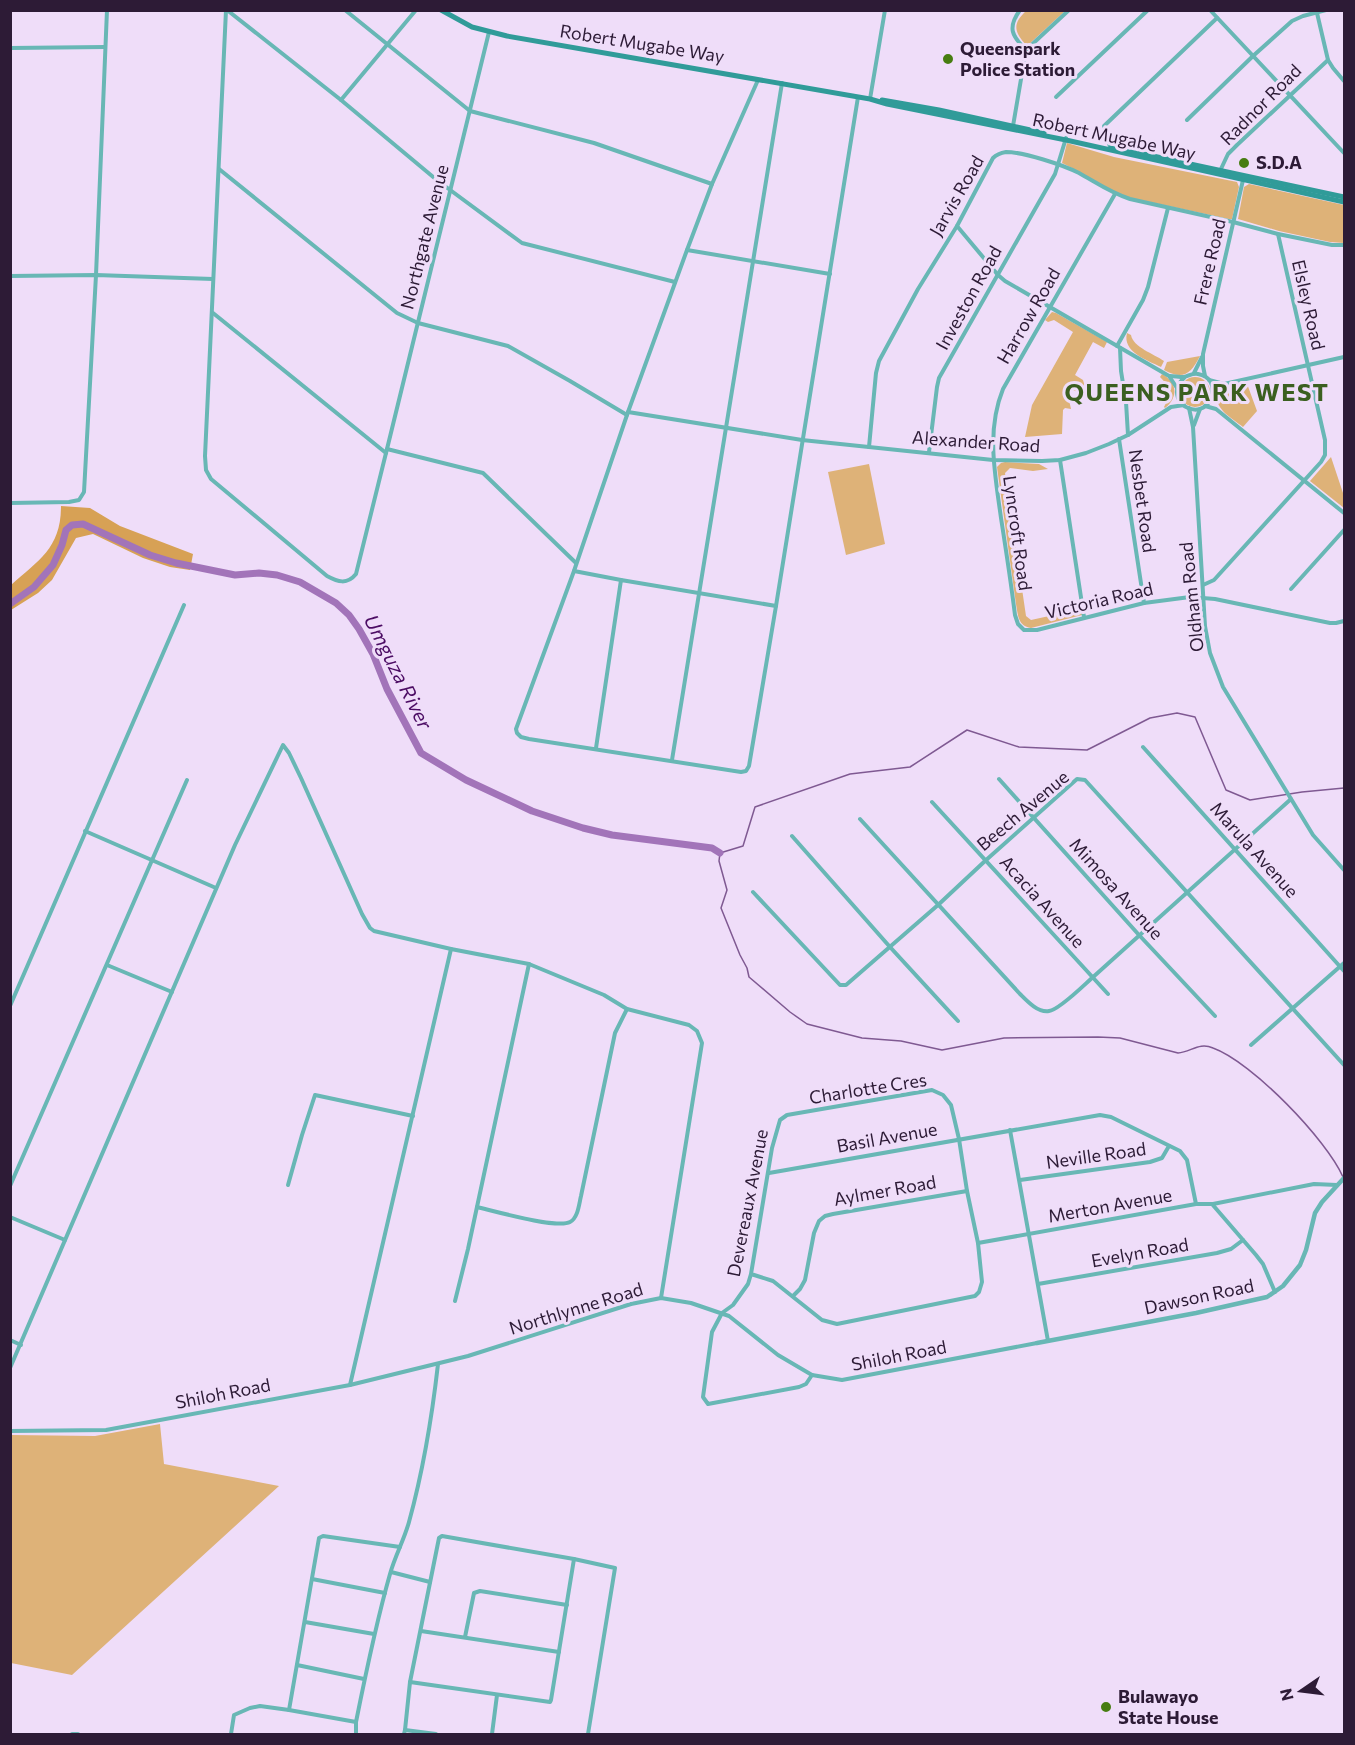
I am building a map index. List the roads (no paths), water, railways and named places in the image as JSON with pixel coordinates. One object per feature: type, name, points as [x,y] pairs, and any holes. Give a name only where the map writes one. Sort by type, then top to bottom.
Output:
[{"type":"main road","name":"Robert Mugabe Way","points":[[441,10],[466,25],[507,36],[910,104],[1219,173],[1344,198]]},
{"type":"main road","name":"Robert Mugabe Way","points":[[1066,139],[1219,173]]},
{"type":"street","points":[[10,503],[69,502],[79,500],[84,492],[107,10]]},
{"type":"street","points":[[226,10],[341,100],[450,191],[522,243],[675,282]]},
{"type":"street","points":[[226,10],[213,313],[387,451],[483,474],[576,563]]},
{"type":"street","points":[[345,10],[470,111],[594,143],[712,184]]},
{"type":"street","points":[[341,100],[416,10]]},
{"type":"street","points":[[870,99],[885,10]]},
{"type":"street","points":[[1020,10],[1013,22],[1012,33],[1026,50]]},
{"type":"street","points":[[1012,128],[1026,50],[1069,10]]},
{"type":"street","points":[[1056,98],[1148,10]]},
{"type":"street","points":[[1210,10],[1344,153]]},
{"type":"street","points":[[1187,120],[1292,21],[1326,10]]},
{"type":"street","points":[[1317,13],[1328,60],[1344,81]]},
{"type":"street","points":[[1110,147],[1104,126],[1217,18]]},
{"type":"street","name":"Northgate Avenue","points":[[213,313],[206,456],[208,475],[327,576],[346,582],[352,579],[356,574],[387,451],[489,32]]},
{"type":"street","points":[[10,48],[105,47]]},
{"type":"street","name":"Radnor Road","points":[[1219,173],[1226,158],[1237,144],[1328,60]]},
{"type":"street","points":[[758,79],[712,184],[675,282],[516,732],[520,737],[741,772],[748,769],[859,96]]},
{"type":"street","points":[[672,760],[782,82]]},
{"type":"street","name":"Investon Road","points":[[928,452],[939,378],[1059,165],[1066,139]]},
{"type":"street","name":"Jarvis Road","points":[[869,447],[879,361],[996,155],[1009,152],[1059,165],[1079,173],[1115,194],[1168,208],[1278,234],[1332,245],[1344,245]]},
{"type":"street","points":[[219,168],[407,319],[508,346],[628,414]]},
{"type":"street","name":"Frere Road","points":[[1194,373],[1203,354],[1243,178]]},
{"type":"street","name":"Harrow Road","points":[[993,460],[994,414],[1003,389],[1115,194]]},
{"type":"street","points":[[1128,435],[1119,347],[1148,287],[1168,208]]},
{"type":"street","points":[[957,226],[998,275],[1014,287],[1169,376],[1178,388]]},
{"type":"street","name":"Elsley Road","points":[[1203,585],[1214,580],[1304,482],[1322,462],[1326,450],[1278,234]]},
{"type":"street","points":[[687,250],[830,274]]},
{"type":"street","points":[[10,276],[96,275],[213,279]]},
{"type":"street","name":"Frere Road","points":[[1203,354],[1205,376]]},
{"type":"street","points":[[1169,376],[1185,376],[1194,373],[1224,384],[1344,357]]},
{"type":"street","points":[[1171,407],[1180,382],[1185,376]]},
{"type":"street","points":[[1209,380],[1216,409]]},
{"type":"street","points":[[1203,408],[1224,384]]},
{"type":"street","points":[[1177,394],[1184,405],[1189,408],[1216,409],[1344,513]]},
{"type":"street","name":"Alexander Road","points":[[628,414],[802,440],[993,460],[1042,462],[1086,453],[1128,435],[1171,407],[1184,405]]},
{"type":"street","name":"Oldham Road","points":[[1189,408],[1193,427],[1207,639],[1216,670],[1223,687],[1313,835],[1344,870]]},
{"type":"street","name":"Oldham Road","points":[[1193,427],[1203,408]]},
{"type":"street","name":"Nesbet Road","points":[[1119,439],[1143,603]]},
{"type":"street","name":"Lyncroft Road","points":[[993,460],[1015,615],[1018,624],[1024,630],[1036,630]]},
{"type":"street","points":[[1060,460],[1084,617]]},
{"type":"street","points":[[1291,589],[1344,530]]},
{"type":"street","points":[[574,571],[776,606]]},
{"type":"street","points":[[596,748],[621,580]]},
{"type":"street","name":"Victoria Road","points":[[1036,630],[1143,603],[1178,597],[1215,599],[1309,620],[1336,623],[1344,621]]},
{"type":"street","points":[[10,1006],[184,605]]},
{"type":"street","points":[[10,1368],[216,888],[283,745],[301,778],[369,928],[451,949],[529,964],[604,994],[627,1009],[688,1025],[697,1031],[702,1043],[661,1298]]},
{"type":"street","name":"Marula Avenue","points":[[1143,747],[1342,965],[1344,971]]},
{"type":"street","name":"Mimosa Avenue","points":[[999,779],[1215,1016]]},
{"type":"street","name":"Beech Avenue","points":[[753,891],[840,985],[846,986],[1077,779],[1085,780],[1344,1065]]},
{"type":"street","points":[[10,1186],[187,780]]},
{"type":"street","points":[[860,819],[1030,1004],[1042,1010],[1053,1010],[1188,893],[1291,798]]},
{"type":"street","name":"Acacia Avenue","points":[[932,802],[1108,994]]},
{"type":"street","points":[[86,831],[216,888]]},
{"type":"street","points":[[792,836],[958,1021]]},
{"type":"street","points":[[350,1384],[451,949]]},
{"type":"street","points":[[455,1301],[529,964]]},
{"type":"street","points":[[107,965],[172,992]]},
{"type":"street","points":[[1251,1045],[1342,965]]},
{"type":"street","points":[[477,1207],[554,1224],[569,1223],[574,1219],[581,1196],[615,1033],[627,1009]]},
{"type":"street","name":"Charlotte Cres","points":[[752,1274],[773,1281],[822,1320],[837,1324],[975,1296],[982,1282],[978,1244],[959,1139],[951,1105],[943,1095],[932,1090],[787,1115]]},
{"type":"street","points":[[288,1185],[315,1095],[413,1116]]},
{"type":"street","name":"Devereaux Avenue","points":[[787,1115],[778,1122],[752,1274],[748,1284],[733,1305],[722,1313],[712,1332],[703,1396],[708,1404],[777,1392],[802,1386],[812,1376]]},
{"type":"street","name":"Basil Avenue","points":[[769,1173],[1100,1115],[1111,1117],[1180,1152],[1187,1160],[1196,1204]]},
{"type":"street","points":[[1010,1130],[1048,1341]]},
{"type":"street","name":"Neville Road","points":[[1020,1180],[1150,1162],[1162,1158],[1168,1146]]},
{"type":"street","name":"Dawson Road","points":[[1037,1343],[1267,1297],[1288,1281],[1300,1265],[1315,1213],[1344,1178]]},
{"type":"street","name":"Merton Avenue","points":[[1029,1234],[1196,1204],[1212,1204],[1314,1184],[1337,1185]]},
{"type":"street","name":"Aylmer Road","points":[[793,1296],[805,1280],[815,1228],[821,1219],[833,1214],[967,1191]]},
{"type":"street","points":[[1212,1204],[1263,1264],[1275,1292]]},
{"type":"street","points":[[10,1217],[65,1240]]},
{"type":"street","points":[[978,1244],[1029,1234]]},
{"type":"street","name":"Evelyn Road","points":[[1038,1284],[1217,1253],[1231,1249],[1243,1240]]},
{"type":"street","name":"Northlynne Road","points":[[438,1364],[631,1304],[661,1298],[691,1303],[722,1313],[736,1321],[778,1355],[812,1376]]},
{"type":"street","points":[[10,1341],[21,1345]]},
{"type":"street","name":"Shiloh Road","points":[[812,1376],[842,1380],[1037,1343]]},
{"type":"street","points":[[356,1734],[356,1722],[374,1634],[391,1572],[408,1524],[419,1478],[438,1364]]},
{"type":"street","name":"Shiloh Road","points":[[10,1431],[106,1430],[350,1384],[438,1364]]},
{"type":"street","points":[[289,1710],[320,1536],[400,1547]]},
{"type":"street","points":[[436,1734],[404,1732],[410,1682],[440,1536],[613,1567],[615,1571],[588,1734]]},
{"type":"street","points":[[410,1682],[549,1702],[574,1559]]},
{"type":"street","points":[[391,1572],[430,1582]]},
{"type":"street","points":[[312,1580],[385,1593]]},
{"type":"street","points":[[465,1637],[474,1593],[480,1591],[567,1605]]},
{"type":"street","points":[[304,1622],[374,1634]]},
{"type":"street","points":[[421,1631],[559,1652]]},
{"type":"street","points":[[297,1665],[364,1679]]},
{"type":"street","points":[[492,1734],[497,1695]]},
{"type":"street","points":[[231,1734],[234,1715],[260,1706],[356,1722]]},
{"type":"street","points":[[72,1734],[78,1734]]},
{"type":"waterway","name":"Umguza River","points":[[10,604],[34,587],[53,565],[66,530],[72,525],[83,524],[150,555],[176,563],[235,575],[259,573],[277,575],[300,582],[336,603],[359,629],[421,753],[466,780],[532,811],[612,835],[712,848],[720,853]]},
{"type":"waterway","points":[[1343,1177],[1321,1143],[1287,1104],[1248,1069],[1208,1046],[1178,1053],[1120,1038],[1004,1038],[942,1050],[901,1041],[862,1038],[807,1024],[749,977],[721,908],[727,890],[719,861],[720,853],[743,846],[755,807],[850,774],[910,767],[967,730],[1019,747],[1087,750],[1150,718],[1177,713],[1195,717],[1226,790],[1250,800],[1344,788]]},
{"type":"place","name":"Queenspark Police Station","points":[[948,59]]},
{"type":"place","name":"S.D.A","points":[[1244,163]]},
{"type":"place","name":"Bulawayo State House","points":[[1106,1707]]},
{"type":"district","name":"QUEENS PARK WEST","points":[[1197,393]]}]
